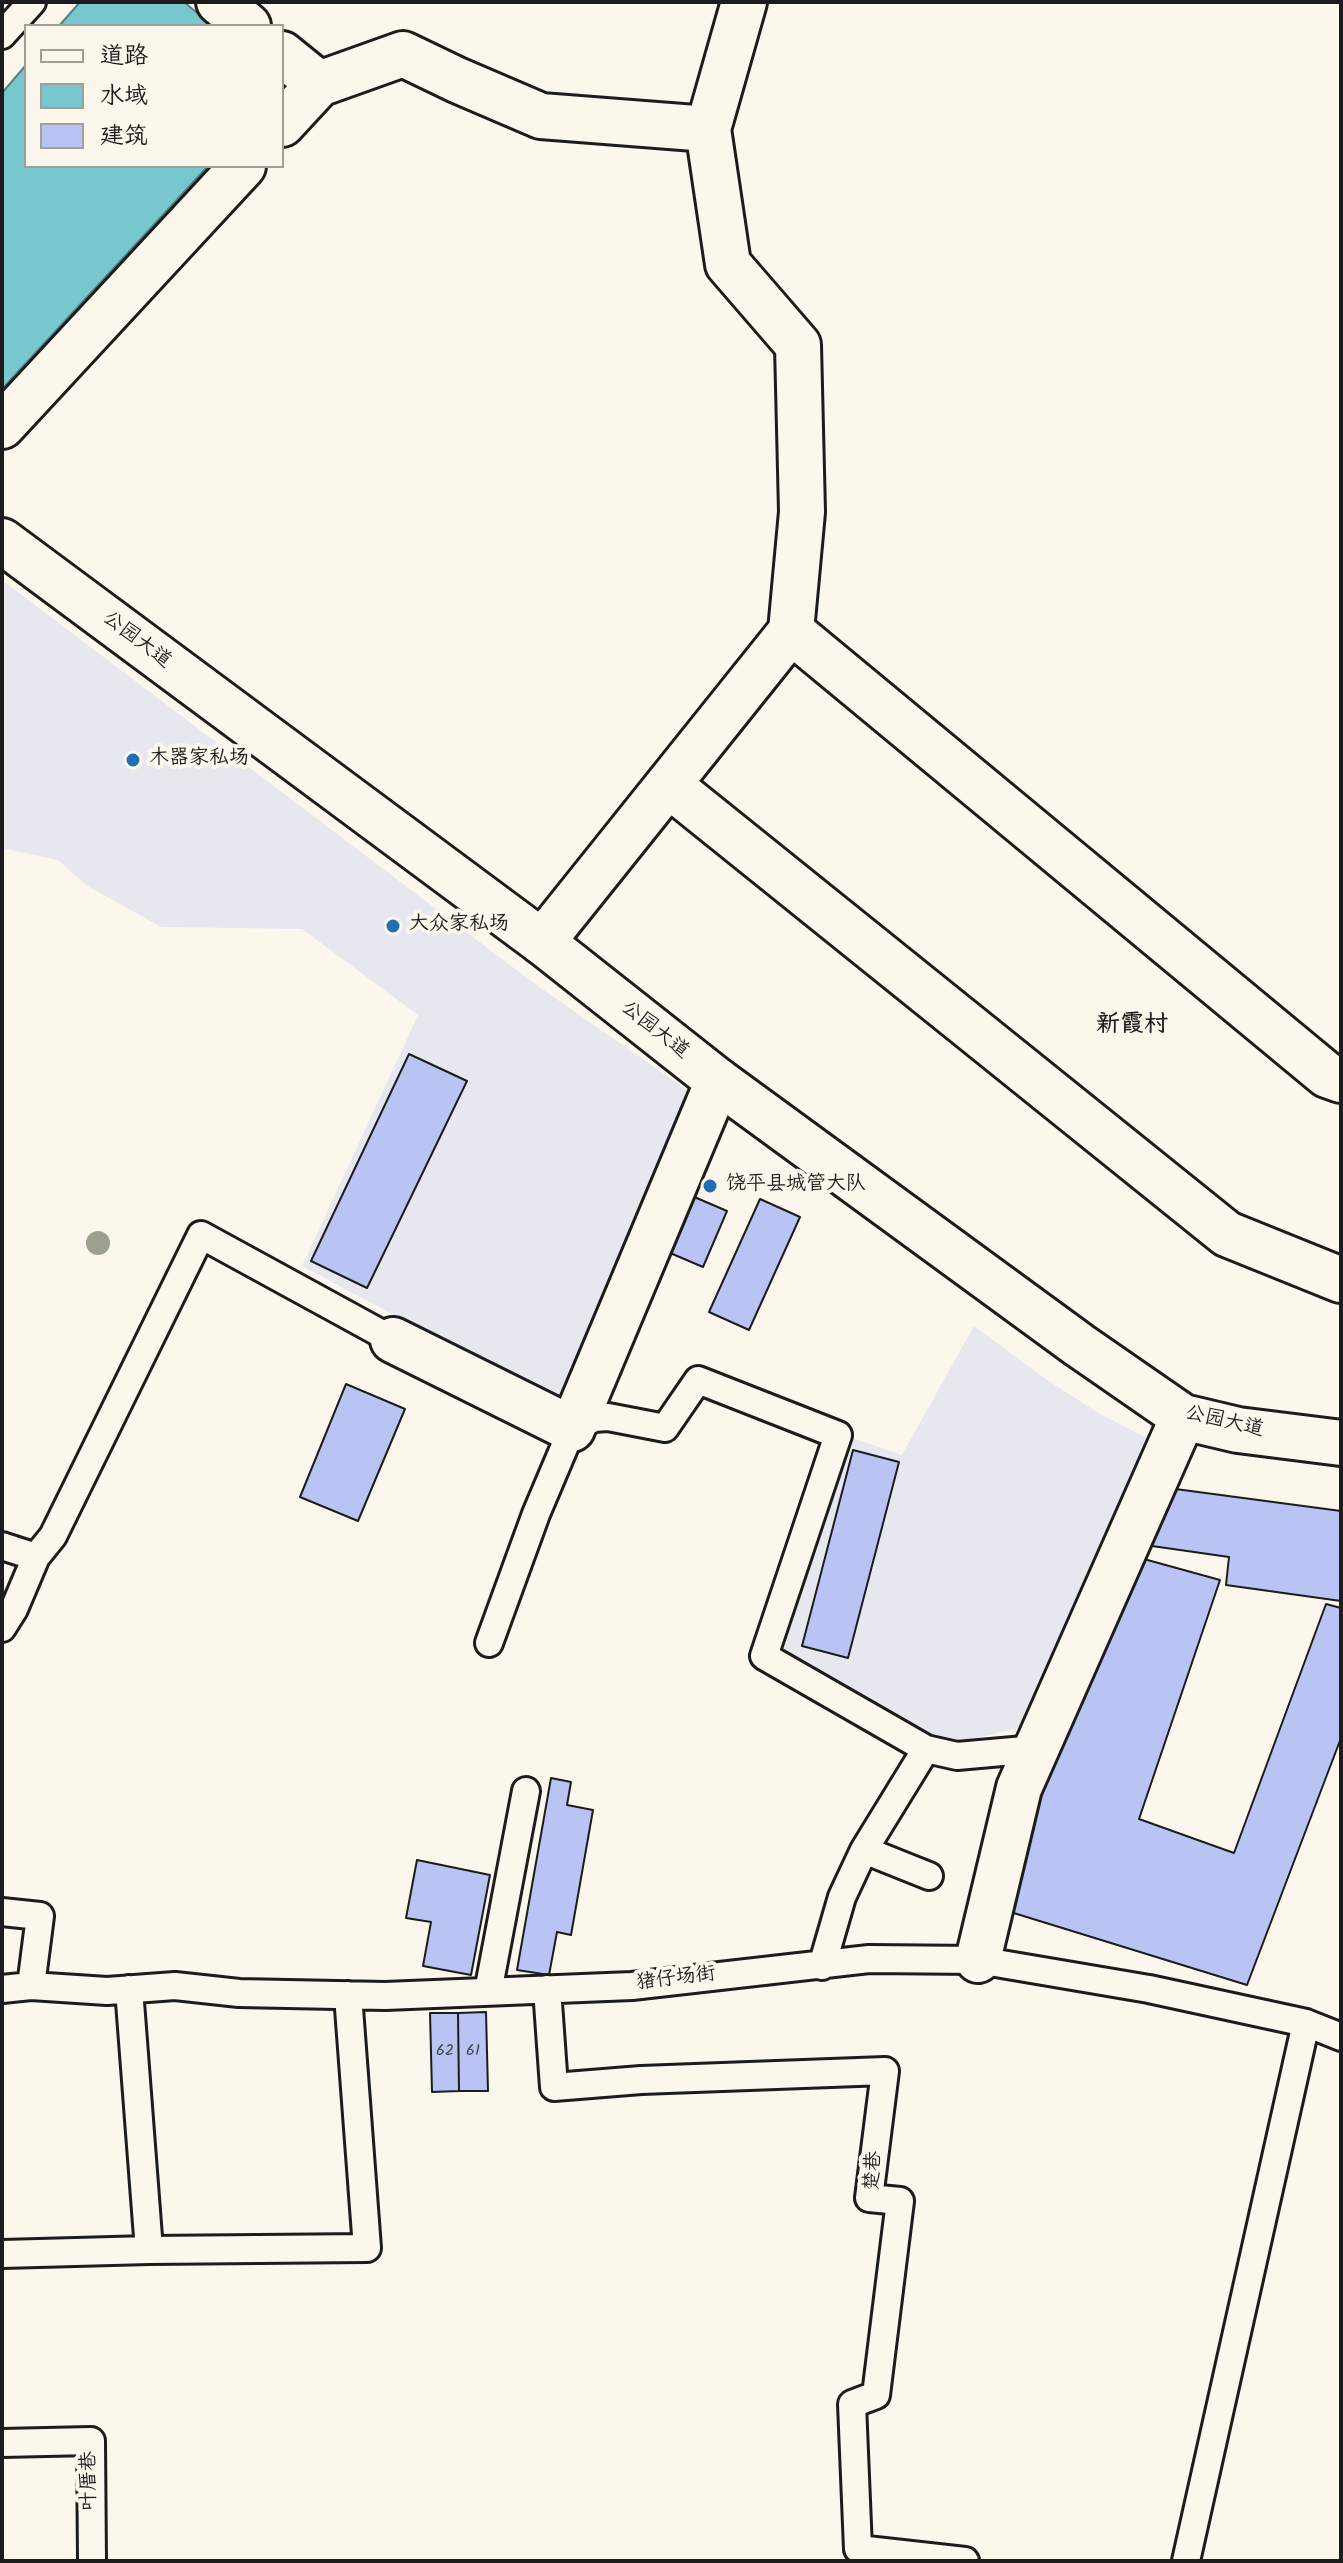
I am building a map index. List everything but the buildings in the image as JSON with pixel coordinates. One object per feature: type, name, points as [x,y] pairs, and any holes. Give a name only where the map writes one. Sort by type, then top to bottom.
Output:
[{"type":"street","points":[[219,2],[246,24]]},
{"type":"street","points":[[542,942],[791,631],[802,512],[798,345],[728,264],[708,129],[744,2]]},
{"type":"street","points":[[284,122],[319,84],[403,54],[541,116],[708,129]]},
{"type":"street","points":[[284,56],[319,84]]},
{"type":"street","points":[[2,426],[241,168]]},
{"type":"street","name":"公园大道","points":[[2,541],[542,942],[718,1081],[1183,1417],[1238,1430],[1341,1443]]},
{"type":"street","points":[[791,631],[1327,1075],[1341,1080]]},
{"type":"street","points":[[669,785],[1227,1234],[1341,1280]]},
{"type":"street","points":[[393,1340],[572,1429],[718,1081]]},
{"type":"street","points":[[978,1960],[1019,1788],[1183,1417]]},
{"type":"lane","points":[[2,35],[32,2]]},
{"type":"lane","points":[[2,1628],[14,1609],[36,1557],[53,1536],[201,1235],[393,1340]]},
{"type":"lane","points":[[489,1643],[536,1514],[572,1429],[594,1418],[608,1417],[665,1428],[698,1380],[838,1435],[764,1656],[926,1749],[957,1756],[1036,1749]]},
{"type":"lane","points":[[2,1546],[36,1557]]},
{"type":"lane","points":[[822,1966],[842,1897],[864,1850],[926,1749]]},
{"type":"lane","points":[[488,1992],[526,1791]]},
{"type":"lane","points":[[864,1850],[929,1876]]},
{"type":"lane","points":[[2,1912],[40,1916],[31,1986]]},
{"type":"lane","name":"猪仔场街","points":[[2,1989],[31,1986],[107,1991],[175,1986],[239,1993],[348,1995],[488,1992],[632,1986],[869,1959],[978,1960],[1149,1989],[1306,2023],[1341,2037]]},
{"type":"lane","points":[[129,1989],[149,2250]]},
{"type":"lane","name":"楚巷","points":[[547,1989],[554,2087],[641,2080],[885,2071],[869,2198],[900,2201],[876,2395],[852,2404],[858,2549],[890,2557],[965,2561]]},
{"type":"lane","points":[[2,2254],[367,2248],[348,1995]]},
{"type":"lane","points":[[1186,2561],[1306,2023]]},
{"type":"lane","name":"叶厝巷","points":[[2,2443],[91,2441],[92,2561]]},
{"type":"shaded area","points":[[2,580],[535,984],[697,1097],[565,1406],[302,1266],[418,1015],[302,929],[161,927],[86,885],[58,860],[2,848]]},
{"type":"shaded area","points":[[974,1326],[1047,1380],[1100,1414],[1157,1443],[1034,1727],[950,1745],[777,1650],[849,1437],[902,1455]]},
{"type":"water","points":[[80,2],[184,2],[211,24],[61,24]]},
{"type":"water","points":[[24,67],[24,168],[206,168],[2,389],[2,93]]},
{"type":"place","name":"木器家私场","points":[[133,760]]},
{"type":"place","name":"大众家私场","points":[[393,926]]},
{"type":"place","name":"饶平县城管大队","points":[[710,1186]]},
{"type":"district","name":"新霞村","points":[[1132,1027]]}]
